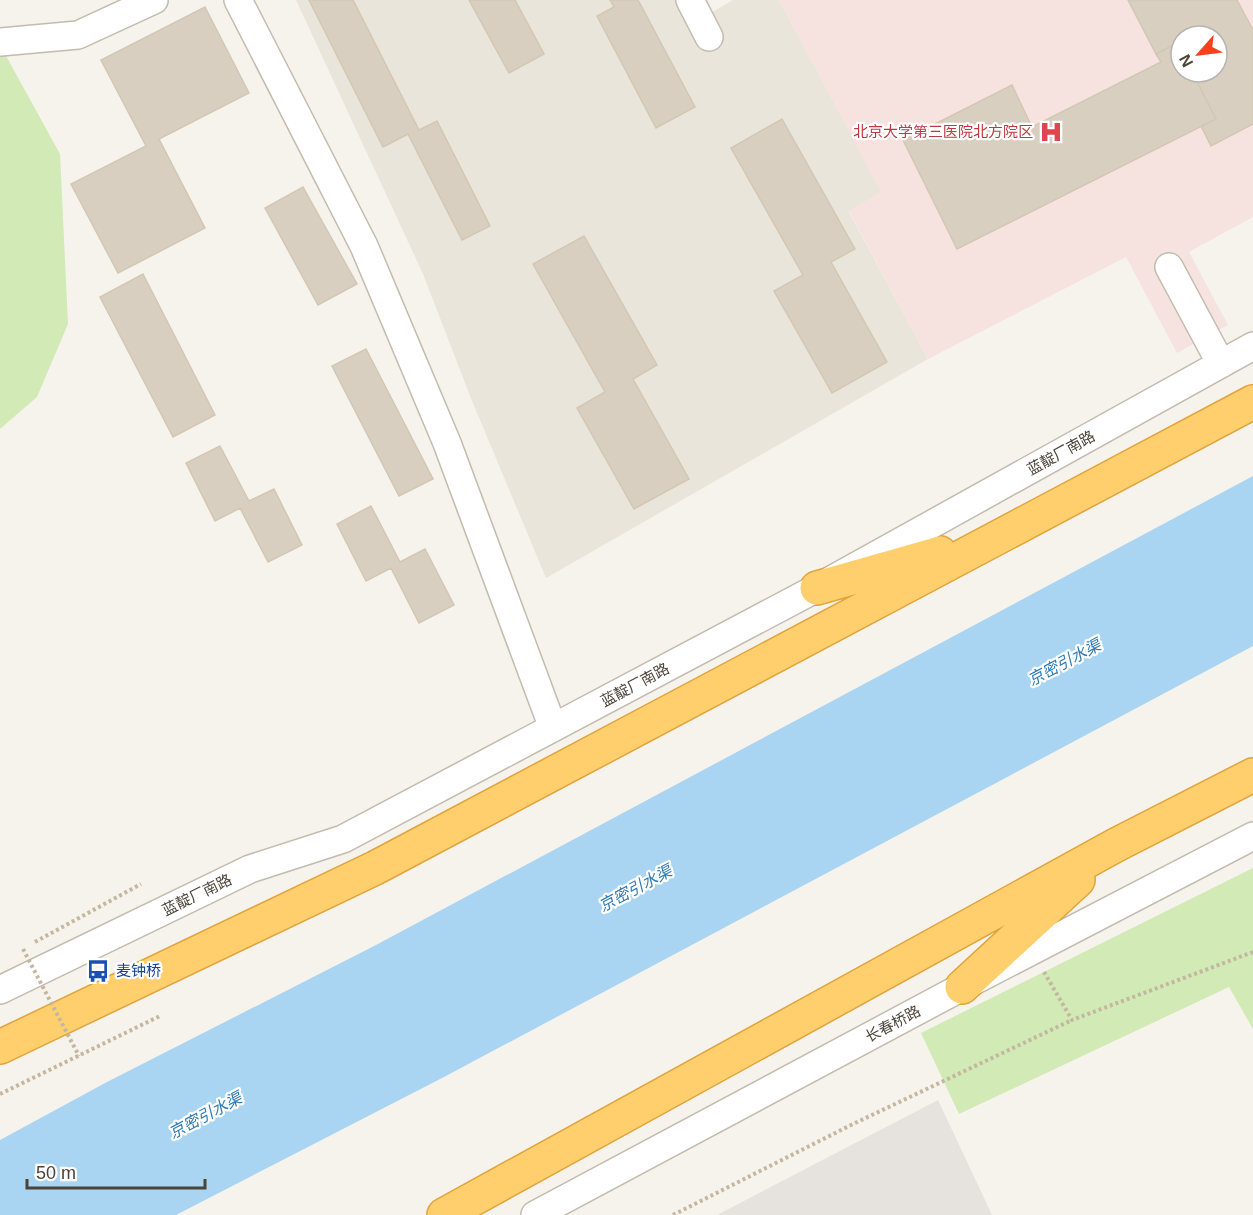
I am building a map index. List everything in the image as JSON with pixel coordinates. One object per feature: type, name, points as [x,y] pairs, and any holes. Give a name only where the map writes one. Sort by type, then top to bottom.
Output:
[{"type":"highway","points":[[0,1047],[375,868],[1253,402]]},
{"type":"highway","points":[[818,588],[1005,535]]},
{"type":"highway","points":[[444,1215],[1116,845],[1253,775]]},
{"type":"highway","points":[[962,987],[1116,845]]},
{"type":"street","points":[[0,42],[78,35],[154,0]]},
{"type":"street","points":[[238,0],[363,246],[447,443],[553,728]]},
{"type":"street","points":[[690,0],[709,37]]},
{"type":"street","points":[[1170,267],[1221,364]]},
{"type":"street","name":"蓝靛厂南路","points":[[0,990],[250,869],[343,839],[818,588],[1253,346]]},
{"type":"street","name":"长春桥路","points":[[535,1215],[962,987],[1253,836]]},
{"type":"path","points":[[33,943],[141,884]]},
{"type":"path","points":[[16,953],[23,949],[79,1056]]},
{"type":"path","points":[[1032,951],[1072,1020]]},
{"type":"path","points":[[673,1215],[853,1124],[1072,1020],[1253,952]]},
{"type":"path","points":[[0,1094],[160,1016]]},
{"type":"shaded area","points":[[296,0],[690,0],[700,19],[733,0],[779,0],[882,192],[849,212],[928,359],[546,578],[470,396],[423,274]]},
{"type":"shaded area","name":"北京大学第三医院北方院区","points":[[779,0],[1253,0],[1253,217],[1189,252],[1228,325],[1177,353],[1126,257],[928,359],[849,211],[881,192]]},
{"type":"shaded area","points":[[938,1100],[992,1215],[717,1215]]},
{"type":"green space","points":[[0,54],[5,54],[60,154],[68,324],[37,397],[0,429]]},
{"type":"green space","points":[[1253,868],[1253,1029],[1229,987],[959,1114],[921,1033]]},
{"type":"water","name":"京密引水渠","points":[[1253,476],[1253,646],[444,1077],[176,1215],[0,1215],[0,1140],[107,1082],[376,945]]},
{"type":"building","points":[[309,0],[353,0],[419,130],[437,121],[490,226],[462,240],[408,134],[383,147]]},
{"type":"building","points":[[469,0],[515,0],[544,54],[509,73]]},
{"type":"building","points":[[610,0],[638,0],[695,107],[656,128],[597,16],[614,7]]},
{"type":"building","points":[[1128,0],[1237,0],[1253,30],[1253,124],[1211,146],[1201,126],[1216,119],[1198,84],[1229,84],[1229,24],[1169,24],[1169,47],[1156,54]]},
{"type":"building","points":[[205,7],[249,93],[159,139],[205,228],[118,273],[71,184],[146,146],[101,60]]},
{"type":"building","points":[[1169,47],[1169,84],[1198,84],[1216,119],[957,249],[903,140],[1012,85],[1032,127],[1161,62],[1156,54]]},
{"type":"building","points":[[782,119],[855,249],[831,262],[887,362],[832,393],[774,291],[803,275],[731,148]]},
{"type":"building","points":[[303,187],[357,284],[318,305],[265,208]]},
{"type":"building","points":[[584,236],[657,365],[633,379],[689,479],[634,509],[577,408],[605,392],[533,264]]},
{"type":"building","points":[[143,274],[215,415],[173,437],[100,297]]},
{"type":"building","points":[[366,349],[433,479],[399,496],[332,366]]},
{"type":"building","points":[[220,446],[249,501],[274,489],[302,545],[268,562],[240,508],[215,521],[186,463]]},
{"type":"building","points":[[371,506],[400,562],[425,549],[454,605],[419,623],[391,568],[366,581],[337,524]]},
{"type":"place","name":"北京大学第三医院北方院区","points":[[1051,132]]},
{"type":"place","name":"麦钟桥","points":[[98,971]]}]
